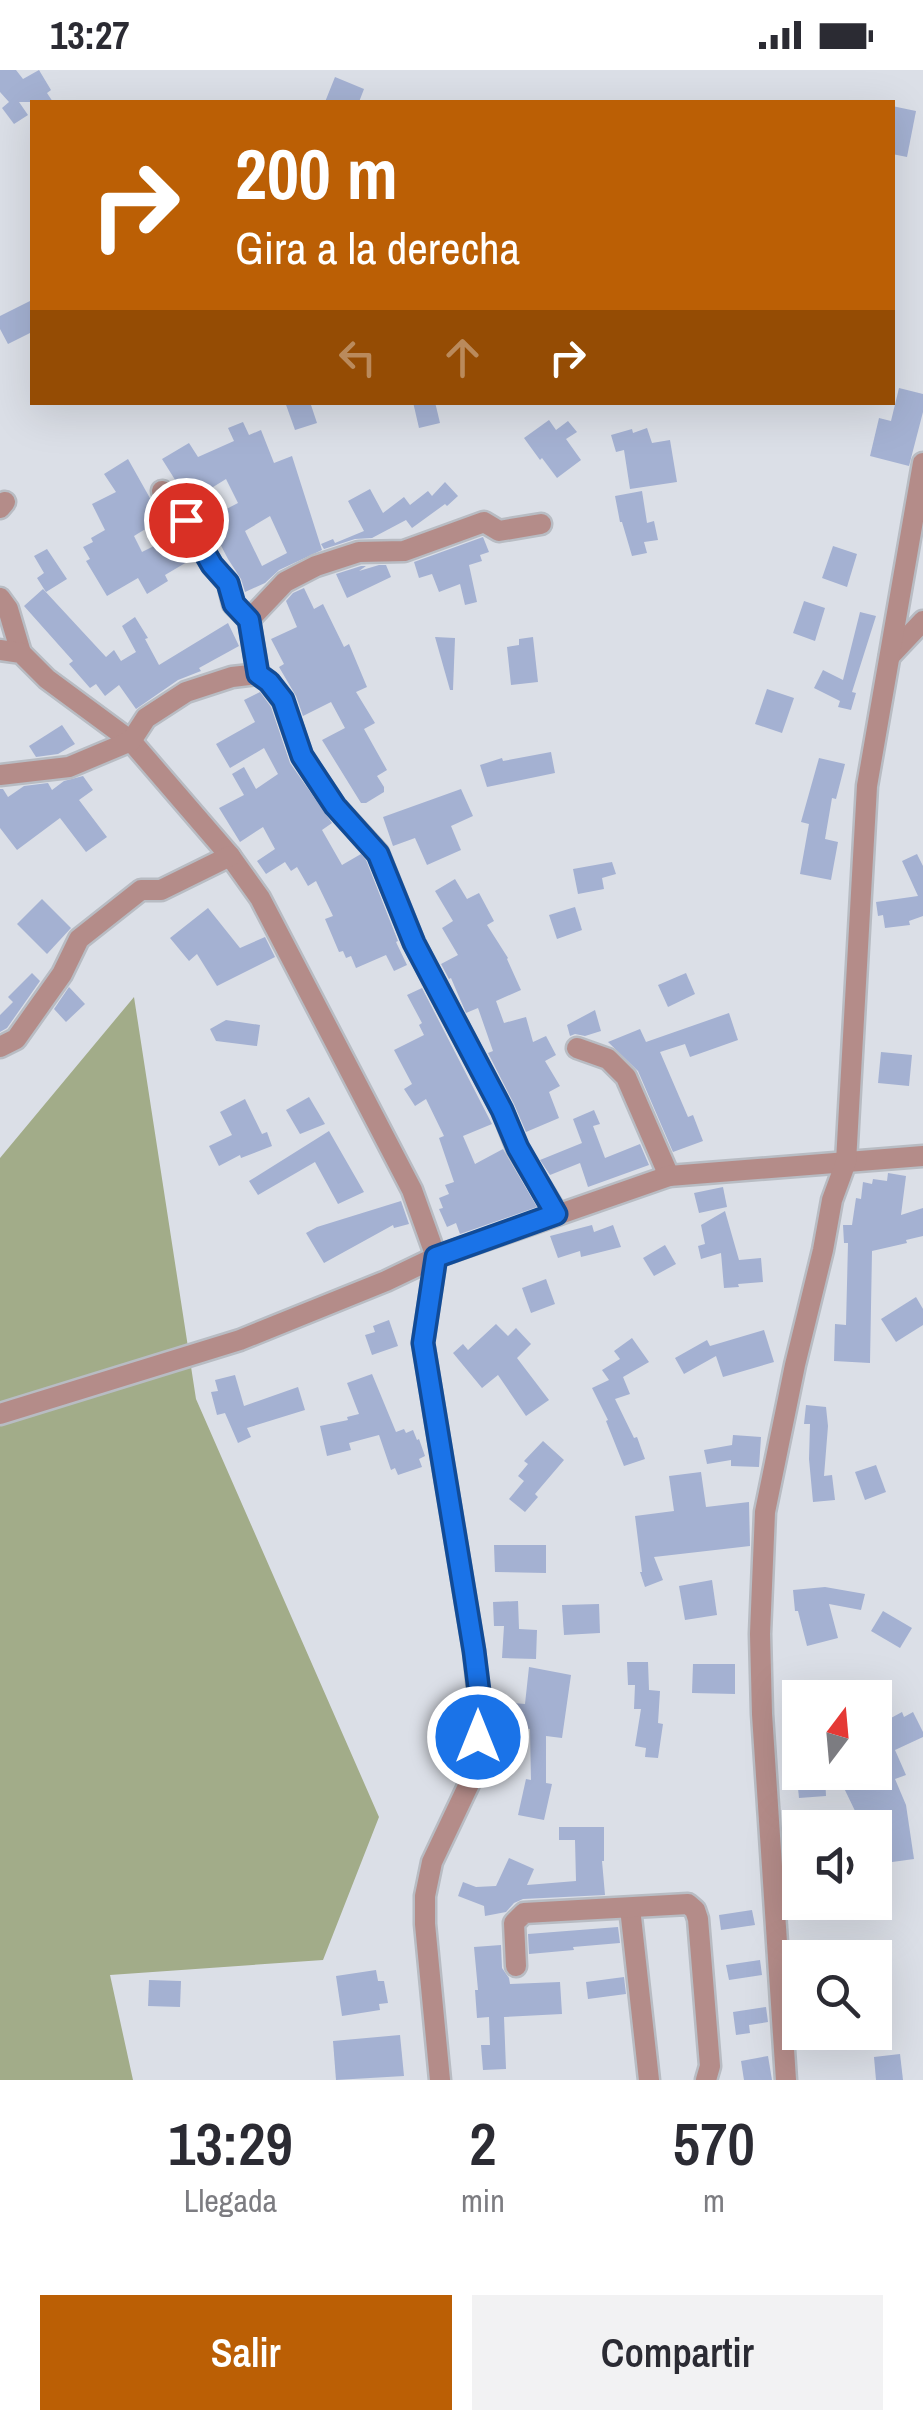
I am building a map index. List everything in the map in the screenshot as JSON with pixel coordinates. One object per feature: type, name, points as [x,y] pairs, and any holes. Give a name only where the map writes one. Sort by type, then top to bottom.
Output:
[{"type":"street","points":[[786,2080],[762,1714],[760,1634],[765,1512],[832,1200],[846,1162],[867,786],[923,463]]},
{"type":"street","points":[[162,491],[186,520],[212,565],[228,583],[234,604],[249,620],[258,674]]},
{"type":"street","points":[[249,620],[285,582],[316,566],[358,552],[404,551],[484,522],[499,531],[540,524]]},
{"type":"street","points":[[0,598],[8,609],[10,652],[132,742],[230,856],[260,898],[412,1190],[436,1257],[423,1343],[480,1699],[470,1782],[432,1862],[426,1896],[425,1924],[440,2080]]},
{"type":"street","points":[[889,657],[923,621]]},
{"type":"street","points":[[0,775],[69,767],[132,742],[146,718],[186,692],[232,677],[258,674],[269,682],[283,700],[302,756],[335,806],[378,854],[414,943],[518,1148],[556,1214]]},
{"type":"street","points":[[0,1047],[16,1039],[62,974],[79,938],[141,890],[161,890],[230,856]]},
{"type":"street","points":[[577,1048],[608,1059],[626,1077],[669,1176]]},
{"type":"street","points":[[0,1414],[240,1340],[436,1257],[669,1176],[923,1156]]},
{"type":"street","points":[[516,1966],[514,1923],[524,1913],[688,1904],[696,1910],[698,1919],[710,2066],[706,2080]]},
{"type":"street","points":[[630,1908],[648,2080]]},
{"type":"green space","points":[[134,997],[196,1399],[379,1817],[323,1960],[110,1975],[133,2080],[0,2080],[0,1158]]},
{"type":"building","points":[[0,70],[16,70],[23,79],[39,70],[51,90],[47,93],[52,100],[19,102],[28,115],[14,124],[2,108],[9,102],[0,92]]},
{"type":"building","points":[[335,77],[364,89],[360,100],[326,100]]},
{"type":"building","points":[[895,107],[916,111],[907,157],[895,155]]},
{"type":"building","points":[[30,301],[30,333],[8,344],[0,329],[0,316]]},
{"type":"building","points":[[899,388],[923,394],[923,412],[909,466],[870,456],[879,418],[891,421]]},
{"type":"building","points":[[286,405],[311,405],[317,423],[295,430]]},
{"type":"building","points":[[414,405],[436,405],[440,423],[419,428]]},
{"type":"building","points":[[549,420],[556,430],[568,421],[577,432],[566,439],[581,460],[557,478],[524,438]]},
{"type":"building","points":[[243,422],[249,435],[261,430],[274,463],[292,456],[322,550],[279,570],[265,583],[245,592],[207,519],[238,503],[226,479],[189,502],[162,459],[189,443],[198,457],[234,441],[228,428]],"holes":[[[270,516],[287,553],[262,566],[245,531]]]},
{"type":"building","points":[[647,428],[652,443],[670,440],[677,482],[630,489],[624,450],[616,452],[611,435]]},
{"type":"building","points":[[128,459],[165,517],[134,536],[142,552],[178,534],[192,559],[165,575],[168,581],[147,594],[138,578],[107,596],[86,561],[90,559],[83,547],[105,530],[92,504],[116,492],[104,474]]},
{"type":"building","points":[[445,482],[458,496],[412,528],[406,520],[372,538],[324,549],[321,544],[333,539],[335,543],[364,531],[348,501],[370,489],[383,513],[404,497],[410,505],[428,491],[432,496]]},
{"type":"building","points":[[642,491],[647,523],[654,521],[658,540],[644,542],[647,553],[632,556],[615,496]]},
{"type":"building","points":[[483,537],[489,552],[480,555],[482,561],[469,565],[477,602],[465,605],[460,584],[439,592],[432,574],[419,578],[414,562]]},
{"type":"building","points":[[833,546],[857,554],[847,587],[822,578]]},
{"type":"building","points":[[47,549],[67,579],[46,592],[37,578],[44,573],[34,556]]},
{"type":"building","points":[[386,565],[391,577],[347,598],[336,574]]},
{"type":"building","points":[[304,588],[314,609],[323,604],[344,647],[349,644],[367,687],[356,692],[375,723],[364,729],[387,770],[377,776],[384,792],[366,803],[361,803],[322,740],[345,728],[331,702],[303,716],[279,667],[284,664],[271,639],[297,627],[286,601]]},
{"type":"building","points":[[43,589],[106,657],[114,650],[121,661],[136,652],[122,626],[135,617],[159,665],[228,623],[239,646],[136,709],[119,685],[105,696],[96,684],[90,688],[69,664],[73,661],[24,606]]},
{"type":"building","points":[[804,601],[825,608],[815,641],[793,633]]},
{"type":"building","points":[[860,612],[876,616],[852,692],[856,693],[851,710],[838,707],[840,701],[814,688],[823,670],[843,680]]},
{"type":"building","points":[[435,637],[455,638],[453,690],[450,690]]},
{"type":"building","points":[[533,637],[538,682],[511,685],[507,647],[519,645],[519,639]]},
{"type":"building","points":[[767,689],[794,698],[782,733],[755,724]]},
{"type":"building","points":[[260,692],[271,707],[290,763],[332,823],[322,830],[342,865],[361,854],[366,860],[407,965],[394,971],[386,955],[356,968],[351,956],[346,958],[343,951],[339,952],[325,919],[333,916],[316,881],[308,886],[297,867],[291,871],[285,862],[266,874],[257,861],[275,849],[263,827],[240,842],[219,808],[244,795],[232,774],[244,767],[256,789],[278,774],[264,748],[230,768],[216,744],[255,722],[244,700]]},
{"type":"building","points":[[62,725],[75,744],[58,754],[36,757],[29,746]]},
{"type":"building","points":[[551,752],[555,773],[487,787],[480,765]]},
{"type":"building","points":[[819,758],[845,764],[836,799],[832,798],[825,839],[838,842],[831,880],[800,874],[809,824],[801,822]]},
{"type":"building","points":[[83,776],[93,790],[79,800],[107,837],[86,852],[60,818],[17,850],[0,828],[0,789],[8,797],[24,786],[48,783],[52,790],[64,781]]},
{"type":"building","points":[[461,789],[473,816],[451,826],[461,850],[427,865],[415,838],[393,846],[383,817]]},
{"type":"building","points":[[917,854],[923,866],[923,916],[909,921],[910,925],[885,928],[876,902],[918,896],[902,861]]},
{"type":"building","points":[[612,862],[616,874],[602,878],[604,889],[578,894],[573,869]]},
{"type":"building","points":[[455,879],[467,899],[479,893],[494,921],[487,925],[508,958],[521,990],[496,1001],[504,1023],[526,1017],[533,1042],[546,1036],[556,1055],[545,1061],[560,1086],[549,1092],[559,1118],[526,1132],[488,1053],[493,1051],[478,1008],[466,1013],[441,964],[458,955],[442,928],[453,921],[435,891]]},
{"type":"building","points":[[42,899],[71,928],[47,954],[17,924]]},
{"type":"building","points":[[575,907],[582,930],[557,939],[549,915]]},
{"type":"building","points":[[208,908],[240,948],[265,937],[275,957],[217,986],[197,954],[189,961],[170,938]]},
{"type":"building","points":[[32,973],[40,981],[7,1028],[0,1032],[0,1015],[13,1002],[8,997]]},
{"type":"building","points":[[686,973],[695,994],[668,1007],[658,985]]},
{"type":"building","points":[[69,987],[85,1004],[66,1022],[54,1009]]},
{"type":"building","points":[[422,988],[492,1124],[463,1136],[475,1164],[503,1149],[537,1207],[460,1234],[456,1223],[447,1227],[439,1209],[443,1208],[439,1198],[449,1194],[445,1185],[454,1182],[439,1138],[444,1136],[426,1099],[415,1106],[404,1089],[412,1084],[394,1050],[424,1035],[407,995]]},
{"type":"building","points":[[595,1010],[601,1031],[570,1036],[567,1025]]},
{"type":"building","points":[[729,1013],[738,1040],[690,1057],[685,1044],[660,1052],[688,1117],[693,1115],[703,1141],[673,1152],[638,1071],[608,1042],[640,1029],[646,1042]]},
{"type":"building","points":[[226,1020],[260,1025],[257,1046],[216,1041],[210,1029]]},
{"type":"building","points":[[881,1052],[912,1055],[909,1086],[878,1083]]},
{"type":"building","points":[[309,1097],[325,1124],[300,1134],[286,1110]]},
{"type":"building","points":[[245,1099],[272,1146],[219,1166],[209,1146],[232,1135],[220,1112]]},
{"type":"building","points":[[594,1110],[600,1124],[593,1126],[605,1158],[640,1144],[649,1165],[588,1187],[580,1163],[550,1175],[540,1160],[582,1143],[573,1119]]},
{"type":"building","points":[[329,1131],[364,1192],[338,1204],[315,1162],[258,1195],[249,1181]]},
{"type":"building","points":[[888,1173],[906,1176],[901,1215],[923,1208],[923,1236],[872,1251],[870,1363],[834,1361],[835,1324],[846,1325],[848,1243],[844,1243],[843,1225],[852,1225],[863,1182],[887,1181]]},
{"type":"building","points":[[723,1187],[727,1207],[699,1213],[694,1193]]},
{"type":"building","points":[[401,1201],[409,1224],[394,1228],[393,1225],[324,1263],[306,1233],[317,1227]]},
{"type":"building","points":[[725,1211],[739,1260],[761,1258],[763,1282],[724,1288],[721,1253],[701,1259],[698,1246],[705,1244],[701,1225]]},
{"type":"building","points":[[592,1225],[594,1232],[613,1225],[621,1247],[581,1257],[580,1251],[558,1258],[550,1236]]},
{"type":"building","points":[[665,1245],[676,1264],[654,1276],[643,1258]]},
{"type":"building","points":[[546,1279],[555,1304],[531,1313],[522,1288]]},
{"type":"building","points":[[916,1297],[923,1309],[923,1325],[896,1342],[881,1319]]},
{"type":"building","points":[[389,1320],[398,1346],[372,1355],[365,1335],[375,1332],[373,1326]]},
{"type":"building","points":[[496,1324],[508,1336],[516,1328],[531,1344],[517,1358],[549,1400],[526,1416],[498,1375],[482,1388],[453,1353],[463,1344],[468,1350]]},
{"type":"building","points":[[764,1330],[774,1362],[723,1377],[716,1356],[684,1374],[675,1358],[707,1340],[710,1346]]},
{"type":"building","points":[[632,1338],[649,1362],[623,1377],[630,1394],[615,1399],[645,1459],[624,1466],[592,1388],[609,1380],[602,1370],[620,1359],[614,1351]]},
{"type":"building","points":[[372,1374],[396,1432],[413,1430],[419,1439],[425,1456],[419,1459],[422,1467],[398,1475],[395,1468],[391,1470],[379,1435],[349,1443],[351,1450],[327,1456],[320,1426],[359,1414],[347,1383]]},
{"type":"building","points":[[235,1375],[244,1406],[298,1387],[305,1410],[247,1428],[251,1437],[238,1443],[225,1413],[217,1415],[211,1392],[218,1391],[215,1380]]},
{"type":"building","points":[[806,1405],[826,1407],[824,1476],[832,1475],[835,1500],[813,1502],[810,1424],[804,1424]]},
{"type":"building","points":[[733,1435],[761,1437],[759,1467],[731,1466],[731,1460],[707,1464],[704,1450],[732,1445]]},
{"type":"building","points":[[543,1441],[564,1460],[525,1512],[509,1499],[524,1481],[518,1476],[528,1464],[524,1461]]},
{"type":"building","points":[[876,1465],[886,1492],[865,1500],[855,1472]]},
{"type":"building","points":[[701,1472],[706,1507],[749,1502],[750,1546],[654,1557],[663,1580],[645,1587],[635,1516],[674,1511],[669,1476]]},
{"type":"building","points":[[494,1545],[546,1545],[546,1573],[495,1572]]},
{"type":"building","points":[[712,1580],[717,1615],[685,1620],[679,1586]]},
{"type":"building","points":[[825,1587],[865,1594],[861,1610],[829,1604],[838,1638],[807,1646],[795,1611],[793,1590]]},
{"type":"building","points":[[518,1601],[519,1629],[537,1630],[536,1659],[502,1658],[504,1626],[494,1626],[493,1602]]},
{"type":"building","points":[[599,1604],[600,1633],[564,1635],[562,1605]]},
{"type":"building","points":[[883,1611],[912,1628],[900,1648],[871,1631]]},
{"type":"building","points":[[627,1662],[648,1662],[649,1690],[660,1691],[658,1723],[663,1724],[658,1758],[645,1757],[646,1748],[635,1746],[641,1709],[634,1709],[635,1685],[628,1685]]},
{"type":"building","points":[[693,1664],[735,1664],[735,1694],[692,1693]]},
{"type":"building","points":[[529,1667],[571,1675],[562,1738],[546,1736],[546,1783],[552,1784],[544,1820],[518,1815],[526,1779],[531,1780],[530,1729],[511,1727],[513,1703],[525,1704]]},
{"type":"building","points":[[913,1712],[923,1737],[895,1750],[906,1775],[895,1779],[906,1805],[914,1859],[892,1862],[892,1810],[855,1810],[845,1790],[892,1790],[892,1717]]},
{"type":"building","points":[[798,1790],[826,1790],[826,1796],[799,1798]]},
{"type":"building","points":[[559,1827],[604,1827],[605,1895],[523,1899],[506,1912],[485,1916],[484,1906],[458,1896],[463,1882],[476,1887],[496,1886],[509,1858],[534,1869],[527,1885],[576,1881],[575,1840],[559,1840]]},
{"type":"building","points":[[752,1910],[755,1925],[721,1930],[719,1915]]},
{"type":"building","points":[[618,1927],[620,1943],[529,1954],[528,1934]]},
{"type":"building","points":[[501,1945],[502,1968],[510,1984],[560,1982],[562,2014],[504,2017],[506,2069],[483,2070],[481,2045],[490,2045],[489,2017],[477,2018],[474,1947]]},
{"type":"building","points":[[760,1960],[762,1975],[729,1980],[726,1965]]},
{"type":"building","points":[[376,1970],[378,1981],[384,1981],[388,2003],[379,2004],[380,2010],[342,2016],[336,1976]]},
{"type":"building","points":[[624,1977],[626,1994],[588,1999],[586,1982]]},
{"type":"building","points":[[149,1980],[181,1981],[180,2007],[148,2006]]},
{"type":"building","points":[[766,2007],[768,2022],[749,2025],[750,2033],[736,2035],[733,2012]]},
{"type":"building","points":[[400,2035],[404,2076],[336,2080],[333,2041]]},
{"type":"building","points":[[900,2054],[903,2080],[876,2080],[874,2057]]},
{"type":"building","points":[[768,2056],[772,2080],[744,2080],[741,2061]]},
{"type":"route","points":[[186,520],[212,565],[228,583],[234,604],[249,620],[258,674],[283,700],[302,756],[335,806],[378,854],[414,943],[518,1148],[556,1214],[436,1257],[423,1343],[474,1651],[480,1699],[478,1737]]}]
